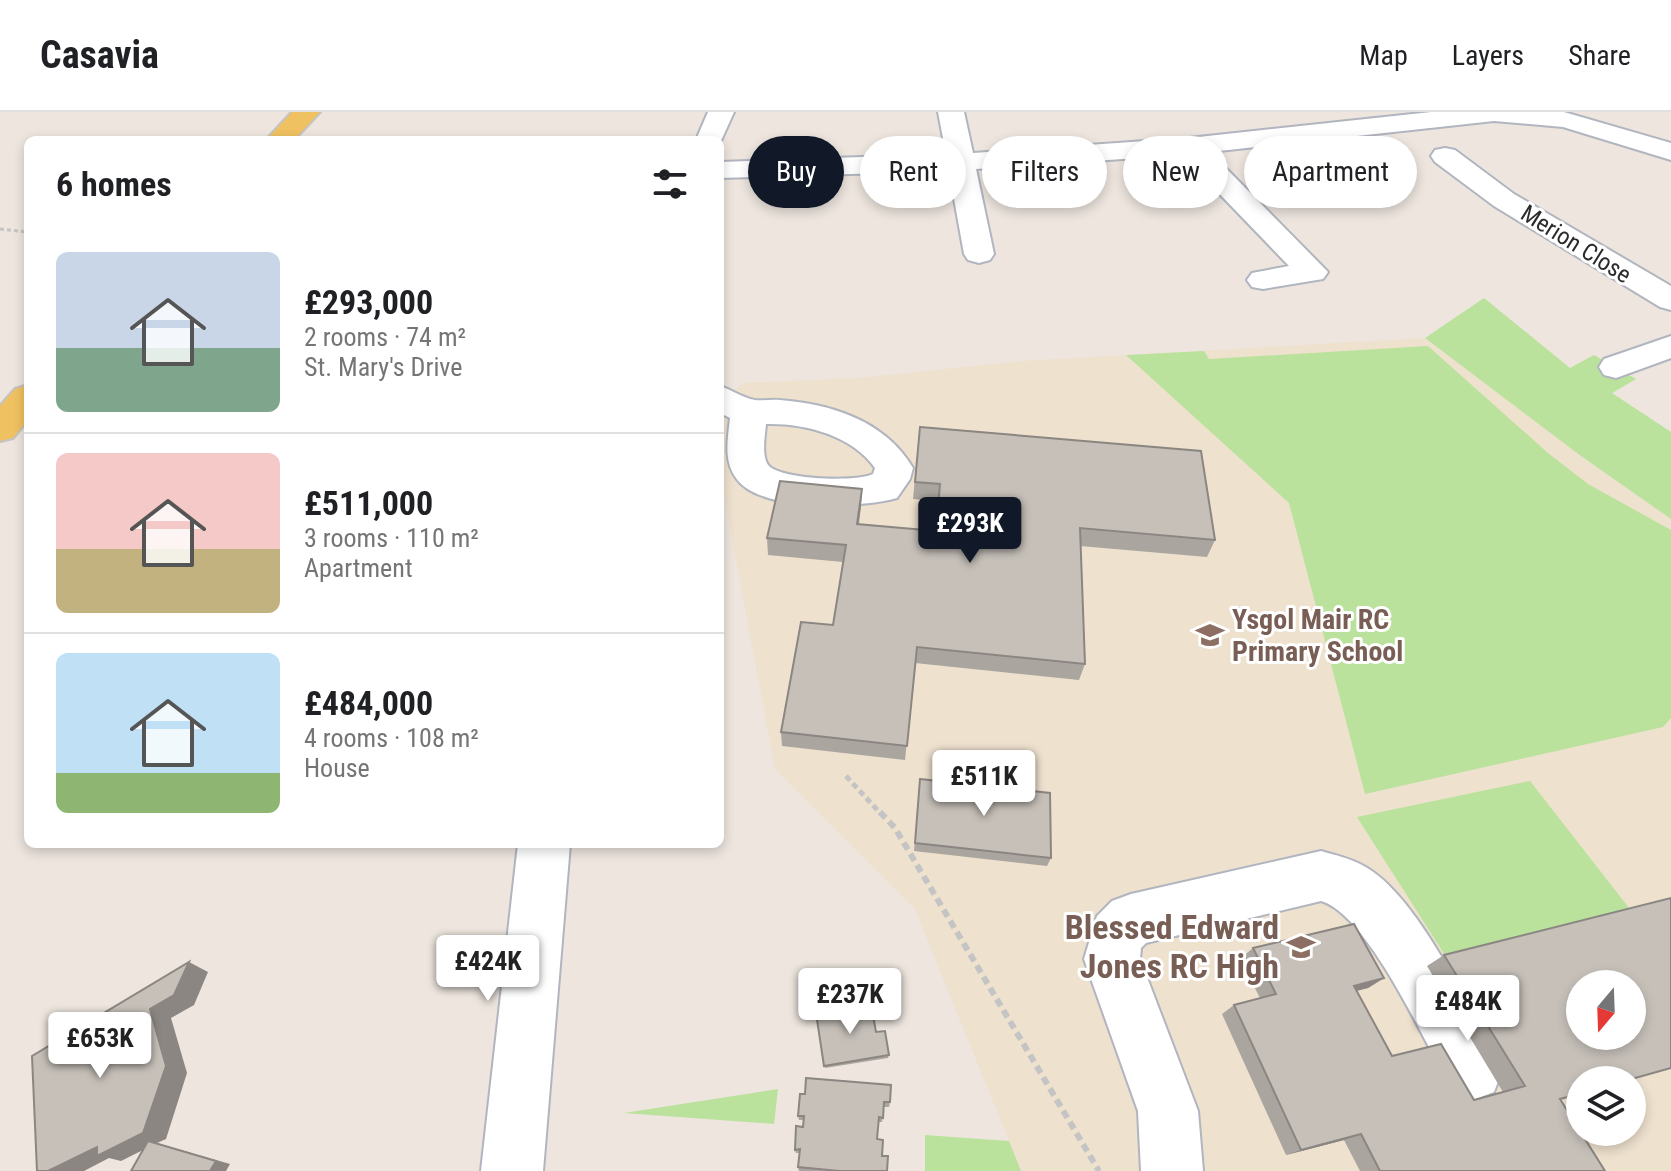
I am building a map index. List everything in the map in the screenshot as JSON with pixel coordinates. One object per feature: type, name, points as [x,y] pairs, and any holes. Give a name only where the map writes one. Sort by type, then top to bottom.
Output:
[{"type":"main road","points":[[283,136],[307,112]]},
{"type":"main road","points":[[0,429],[24,402]]},
{"type":"street","points":[[711,136],[721,112]]},
{"type":"street","points":[[951,112],[955,136]]},
{"type":"street","points":[[1211,136],[1222,131],[1420,116],[1529,112],[1599,127],[1671,152]]},
{"type":"street","points":[[966,162],[1123,151]]},
{"type":"street","name":"Merion Close","points":[[1445,156],[1504,200],[1671,300]]},
{"type":"street","points":[[724,170],[860,165]]},
{"type":"street","points":[[1228,186],[1312,272],[1263,280]]},
{"type":"street","points":[[966,194],[979,254]]},
{"type":"street","points":[[1616,367],[1670,348]]},
{"type":"street","points":[[512,1171],[544,848]]},
{"type":"street","points":[[1172,1171],[1168,1111],[1112,959],[1116,935],[1131,920],[1321,876],[1345,883],[1371,904],[1393,932],[1473,1071]]},
{"type":"path","points":[[0,229],[24,232]]},
{"type":"path","points":[[846,776],[895,828],[1099,1171]]},
{"type":"shaded area","name":"Ysgol Mair RC Primary School","points":[[1425,338],[1581,456],[1671,519],[1671,1171],[1021,1171],[915,909],[775,769],[724,496],[724,396],[744,383],[858,378],[1022,361]]},
{"type":"green space","points":[[1484,298],[1570,368],[1594,355],[1636,379],[1612,393],[1671,432],[1671,519],[1581,456],[1425,338]]},
{"type":"green space","points":[[1428,346],[1548,453],[1588,484],[1671,530],[1671,718],[1663,727],[1365,794],[1289,503],[1126,355],[1204,351],[1209,359]]},
{"type":"green space","points":[[1530,781],[1633,913],[1448,960],[1357,817]]},
{"type":"green space","points":[[778,1089],[774,1124],[624,1113]]},
{"type":"green space","points":[[925,1135],[1009,1141],[1021,1171],[925,1171]]},
{"type":"building","points":[[920,427],[1201,451],[1215,540],[1080,528],[1085,664],[917,647],[907,746],[781,732],[801,622],[833,625],[846,545],[767,538],[780,481],[862,489],[857,524],[936,531],[940,484],[915,482]]},
{"type":"building","points":[[920,779],[1050,793],[1051,858],[915,843]]},
{"type":"building","points":[[1671,898],[1671,1068],[1646,1075],[1646,1066],[1566,1066],[1566,1098],[1560,1099],[1566,1109],[1566,1146],[1589,1146],[1605,1171],[1380,1171],[1361,1134],[1301,1150],[1234,1005],[1276,994],[1253,948],[1354,924],[1384,978],[1354,986],[1392,1056],[1441,1044],[1474,1100],[1525,1086],[1444,955]]},
{"type":"building","points":[[189,962],[174,995],[150,1009],[166,1066],[143,1133],[97,1156],[97,1147],[48,1171],[37,1171],[32,1056]]},
{"type":"building","points":[[871,1004],[876,1032],[885,1031],[889,1055],[824,1066],[816,1013]]},
{"type":"building","points":[[806,1078],[891,1085],[890,1102],[884,1102],[883,1118],[879,1117],[877,1139],[883,1140],[882,1156],[888,1156],[887,1171],[798,1167],[800,1149],[795,1150],[796,1126],[803,1127],[804,1116],[798,1116],[800,1094],[805,1094]]},
{"type":"building","points":[[148,1141],[216,1161],[210,1171],[131,1171]]},
{"type":"place","name":"Ysgol Mair RC Primary School","points":[[1210,635]]},
{"type":"place","name":"Blessed Edward Jones RC High","points":[[1301,947]]}]
